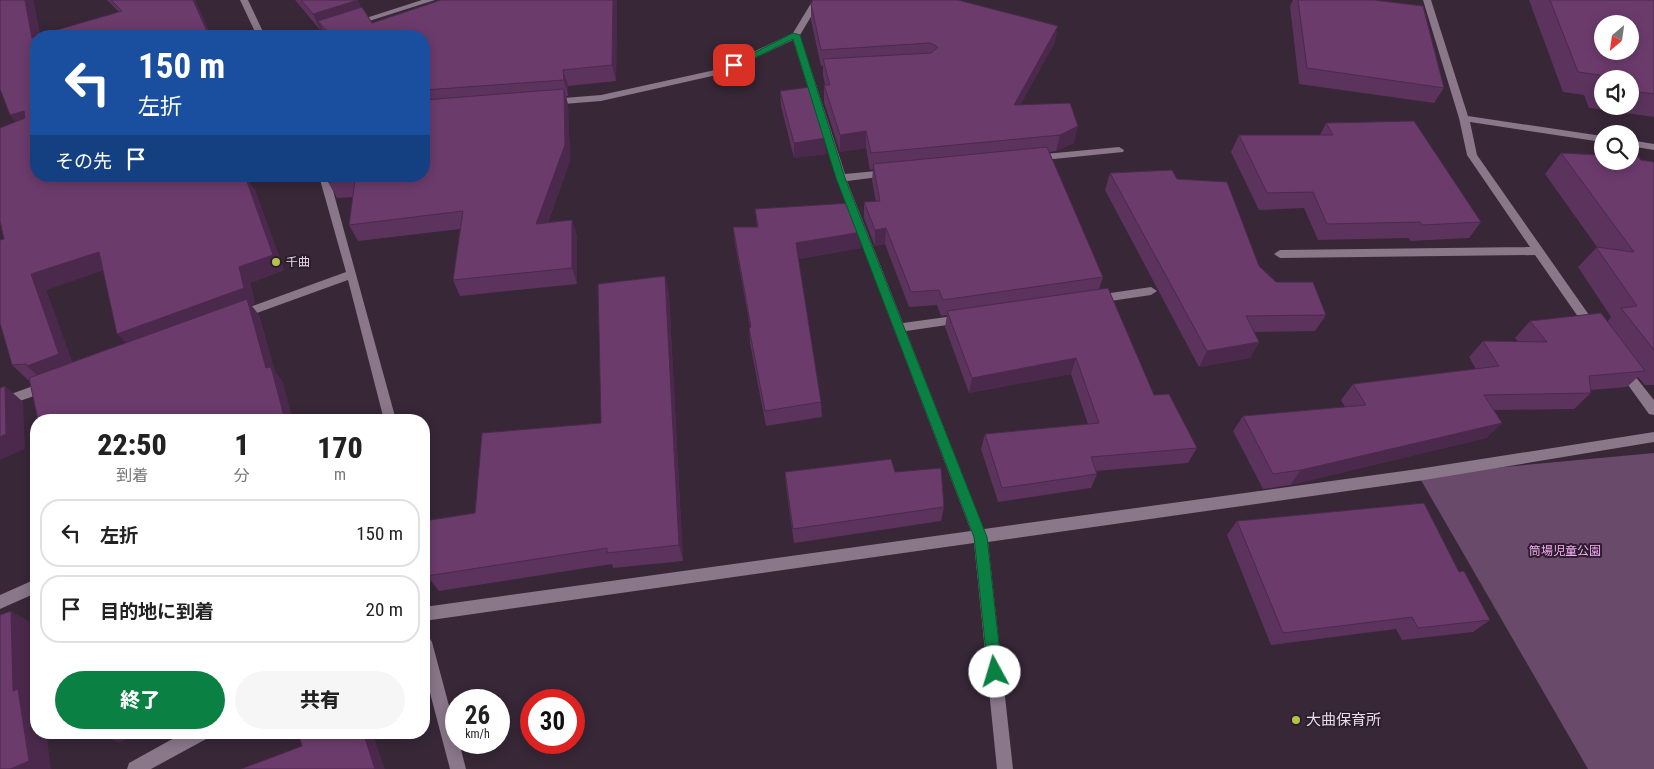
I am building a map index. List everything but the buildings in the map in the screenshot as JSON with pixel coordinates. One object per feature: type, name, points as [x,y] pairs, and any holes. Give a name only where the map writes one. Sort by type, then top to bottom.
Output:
[{"type":"street","points":[[244,0],[258,30]]},
{"type":"street","points":[[333,30],[430,0]]},
{"type":"street","points":[[542,103],[601,98],[718,72],[796,35],[817,0]]},
{"type":"street","points":[[1427,0],[1464,118],[1472,155],[1601,340]]},
{"type":"street","points":[[796,35],[812,72],[841,178],[980,537],[1005,769]]},
{"type":"street","points":[[1464,118],[1594,138]]},
{"type":"street","points":[[1639,144],[1654,147]]},
{"type":"street","points":[[1019,160],[1119,150]]},
{"type":"street","points":[[841,178],[900,172]]},
{"type":"street","points":[[326,182],[388,414]]},
{"type":"street","points":[[1280,254],[1537,250]]},
{"type":"street","points":[[232,318],[352,274]]},
{"type":"street","points":[[1083,301],[1151,291]]},
{"type":"street","points":[[899,328],[977,317]]},
{"type":"street","points":[[1613,355],[1654,410]]},
{"type":"street","points":[[0,403],[56,382]]},
{"type":"street","points":[[430,613],[1418,475],[1654,437]]},
{"type":"street","points":[[0,602],[30,589]]},
{"type":"street","points":[[430,664],[458,769]]},
{"type":"street","points":[[136,769],[190,739]]},
{"type":"green space","name":"筒場児童公園","points":[[1654,453],[1654,769],[1588,769],[1418,475]]},
{"type":"place","name":"千曲","points":[[276,262]]},
{"type":"place","name":"大曲保育所","points":[[1296,720]]},
{"type":"route","points":[[734,65],[796,35],[841,178],[980,537],[995,672]]}]
